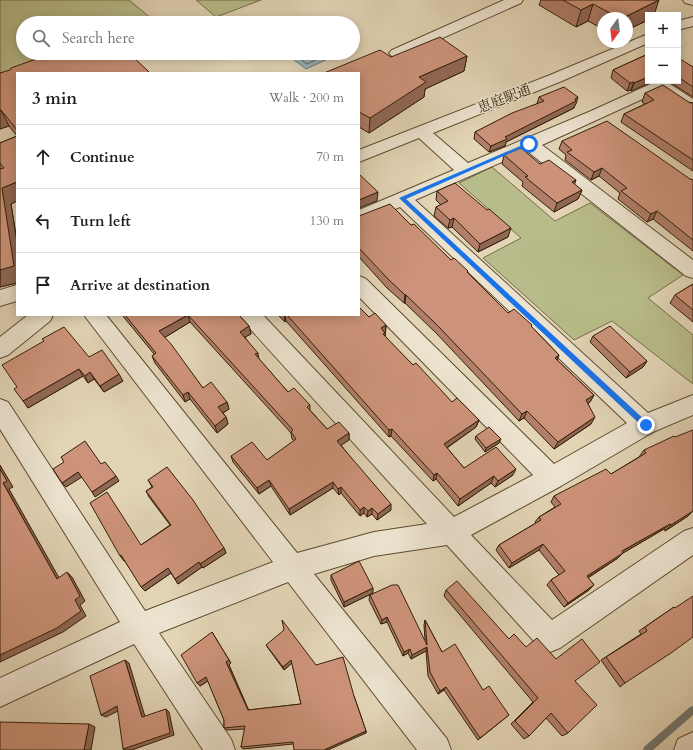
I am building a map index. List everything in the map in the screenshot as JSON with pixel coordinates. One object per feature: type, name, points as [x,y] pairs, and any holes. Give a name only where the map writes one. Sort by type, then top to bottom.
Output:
[{"type":"street","points":[[397,53],[516,0]]},
{"type":"street","points":[[681,25],[693,20]]},
{"type":"street","name":"恵庭駅通","points":[[360,156],[556,78],[645,41]]},
{"type":"street","points":[[360,217],[529,144],[604,119],[660,85],[693,106]]},
{"type":"street","points":[[421,131],[466,171]]},
{"type":"street","points":[[529,144],[693,271]]},
{"type":"street","points":[[402,198],[646,425]]},
{"type":"street","points":[[360,285],[552,478]]},
{"type":"street","points":[[0,298],[16,293]]},
{"type":"street","points":[[0,349],[42,316]]},
{"type":"street","points":[[95,316],[291,568],[436,750]]},
{"type":"street","points":[[251,316],[550,638],[693,540]]},
{"type":"street","points":[[0,692],[139,627],[291,568],[374,544],[451,532],[552,478],[646,425],[693,404]]},
{"type":"street","points":[[0,409],[139,627],[220,750]]},
{"type":"street","points":[[689,750],[693,747]]},
{"type":"green space","points":[[0,0],[129,0],[148,16],[16,16],[16,60],[46,60],[0,77]]},
{"type":"green space","points":[[196,0],[261,0],[219,16],[215,16]]},
{"type":"green space","points":[[492,167],[555,221],[590,203],[683,275],[648,298],[693,335],[693,384],[612,321],[574,340],[483,258],[521,238],[459,183]]},
{"type":"water","points":[[294,60],[326,60],[306,69]]},
{"type":"building","points":[[563,0],[659,0],[633,13],[608,12],[593,4],[581,10]]},
{"type":"building","points":[[440,37],[467,56],[419,77],[426,82],[370,118],[360,113],[360,72],[326,72],[356,60],[360,60],[360,58],[380,50],[391,57]]},
{"type":"building","points":[[645,55],[645,78],[630,83],[613,70]]},
{"type":"building","points":[[33,60],[136,60],[149,72],[16,72],[16,129],[0,110],[0,73],[10,70],[11,68]]},
{"type":"building","points":[[681,60],[693,67],[693,87],[681,79]]},
{"type":"building","points":[[663,85],[690,103],[693,103],[693,160],[624,114],[654,100],[645,93]]},
{"type":"building","points":[[564,87],[578,97],[575,99],[576,101],[505,137],[507,139],[491,146],[475,132],[512,113],[544,101],[539,97]]},
{"type":"building","points":[[607,121],[693,180],[693,240],[657,211],[651,214],[621,191],[627,188],[602,168],[594,172],[567,152],[572,150],[562,141]]},
{"type":"building","points":[[16,136],[16,182],[2,188],[14,266],[0,270],[0,169],[4,168],[0,163],[0,143]]},
{"type":"building","points":[[521,148],[540,164],[549,160],[576,180],[572,182],[582,190],[557,203],[525,177],[528,176],[504,155]]},
{"type":"building","points":[[360,175],[378,192],[360,200]]},
{"type":"building","points":[[455,183],[511,228],[480,244],[454,218],[450,220],[436,207],[448,201],[437,191]]},
{"type":"building","points":[[390,204],[411,225],[414,224],[451,260],[454,258],[508,313],[514,309],[532,325],[531,326],[559,355],[555,358],[594,395],[586,400],[595,417],[558,442],[527,411],[522,414],[438,326],[388,279],[360,249],[360,216]]},
{"type":"building","points":[[693,284],[693,310],[675,295]]},
{"type":"building","points":[[360,308],[369,317],[375,313],[386,325],[381,328],[385,333],[383,334],[413,365],[416,363],[452,402],[457,398],[479,420],[444,444],[464,468],[496,447],[516,469],[498,481],[494,476],[460,499],[437,473],[434,475],[392,429],[389,430],[288,316],[360,316]]},
{"type":"building","points":[[126,316],[186,316],[159,331],[171,344],[203,388],[211,382],[227,402],[218,407],[226,417],[215,426],[188,392],[183,395],[152,356],[156,353]]},
{"type":"building","points":[[189,316],[240,316],[249,326],[240,332],[258,353],[255,354],[288,392],[294,388],[310,405],[307,407],[327,429],[339,422],[349,433],[337,441],[391,504],[378,514],[372,508],[368,511],[364,507],[360,510],[341,487],[338,489],[333,482],[289,509],[269,480],[257,488],[231,456],[252,442],[267,460],[296,439],[291,432],[293,430]]},
{"type":"building","points":[[610,326],[647,361],[630,372],[593,336]]},
{"type":"building","points":[[64,327],[89,357],[102,350],[119,374],[100,386],[90,372],[85,376],[79,369],[23,401],[14,389],[17,387],[2,365],[44,341],[42,339]]},
{"type":"building","points":[[489,427],[501,439],[486,448],[476,436]]},
{"type":"building","points":[[693,430],[693,511],[671,525],[670,524],[622,551],[623,553],[587,576],[594,585],[568,603],[551,580],[565,571],[543,544],[512,563],[499,545],[541,520],[539,517],[561,504],[554,496],[606,469],[611,474],[646,453],[644,450],[674,436],[675,437]]},
{"type":"building","points":[[85,441],[101,464],[105,462],[116,476],[92,492],[78,472],[62,483],[53,469],[64,462],[61,457]]},
{"type":"building","points":[[167,467],[193,500],[224,548],[200,564],[199,562],[175,579],[168,568],[141,587],[121,555],[120,556],[90,503],[107,492],[141,545],[171,525],[146,491],[153,487],[148,480]]},
{"type":"building","points":[[0,469],[7,481],[3,483],[57,579],[67,572],[80,596],[75,600],[81,611],[57,628],[0,655]]},
{"type":"building","points":[[359,561],[373,588],[344,602],[331,575]]},
{"type":"building","points":[[457,581],[509,639],[514,634],[526,647],[537,638],[556,659],[582,639],[600,662],[575,681],[597,705],[568,733],[551,713],[529,736],[515,721],[538,698],[446,590]]},
{"type":"building","points":[[392,585],[398,585],[427,645],[425,620],[442,652],[455,644],[483,690],[489,686],[509,715],[480,738],[446,687],[440,691],[430,672],[427,647],[412,655],[410,649],[404,652],[387,617],[382,620],[370,595]]},
{"type":"building","points":[[693,596],[693,637],[625,683],[606,657],[647,631],[645,627]]},
{"type":"building","points":[[282,620],[316,665],[343,657],[366,731],[324,750],[294,750],[293,742],[241,747],[245,726],[224,728],[224,720],[206,677],[197,683],[181,655],[212,632],[229,660],[226,662],[248,710],[301,704],[291,660],[283,667],[266,645],[284,630]]},
{"type":"building","points":[[125,660],[142,717],[166,709],[170,733],[123,749],[117,706],[101,715],[90,676]]},
{"type":"building","points":[[0,722],[89,724],[84,750],[0,750]]},
{"type":"waterway","points":[[647,750],[693,710]]},
{"type":"route","points":[[529,144],[402,198],[646,425]]}]
